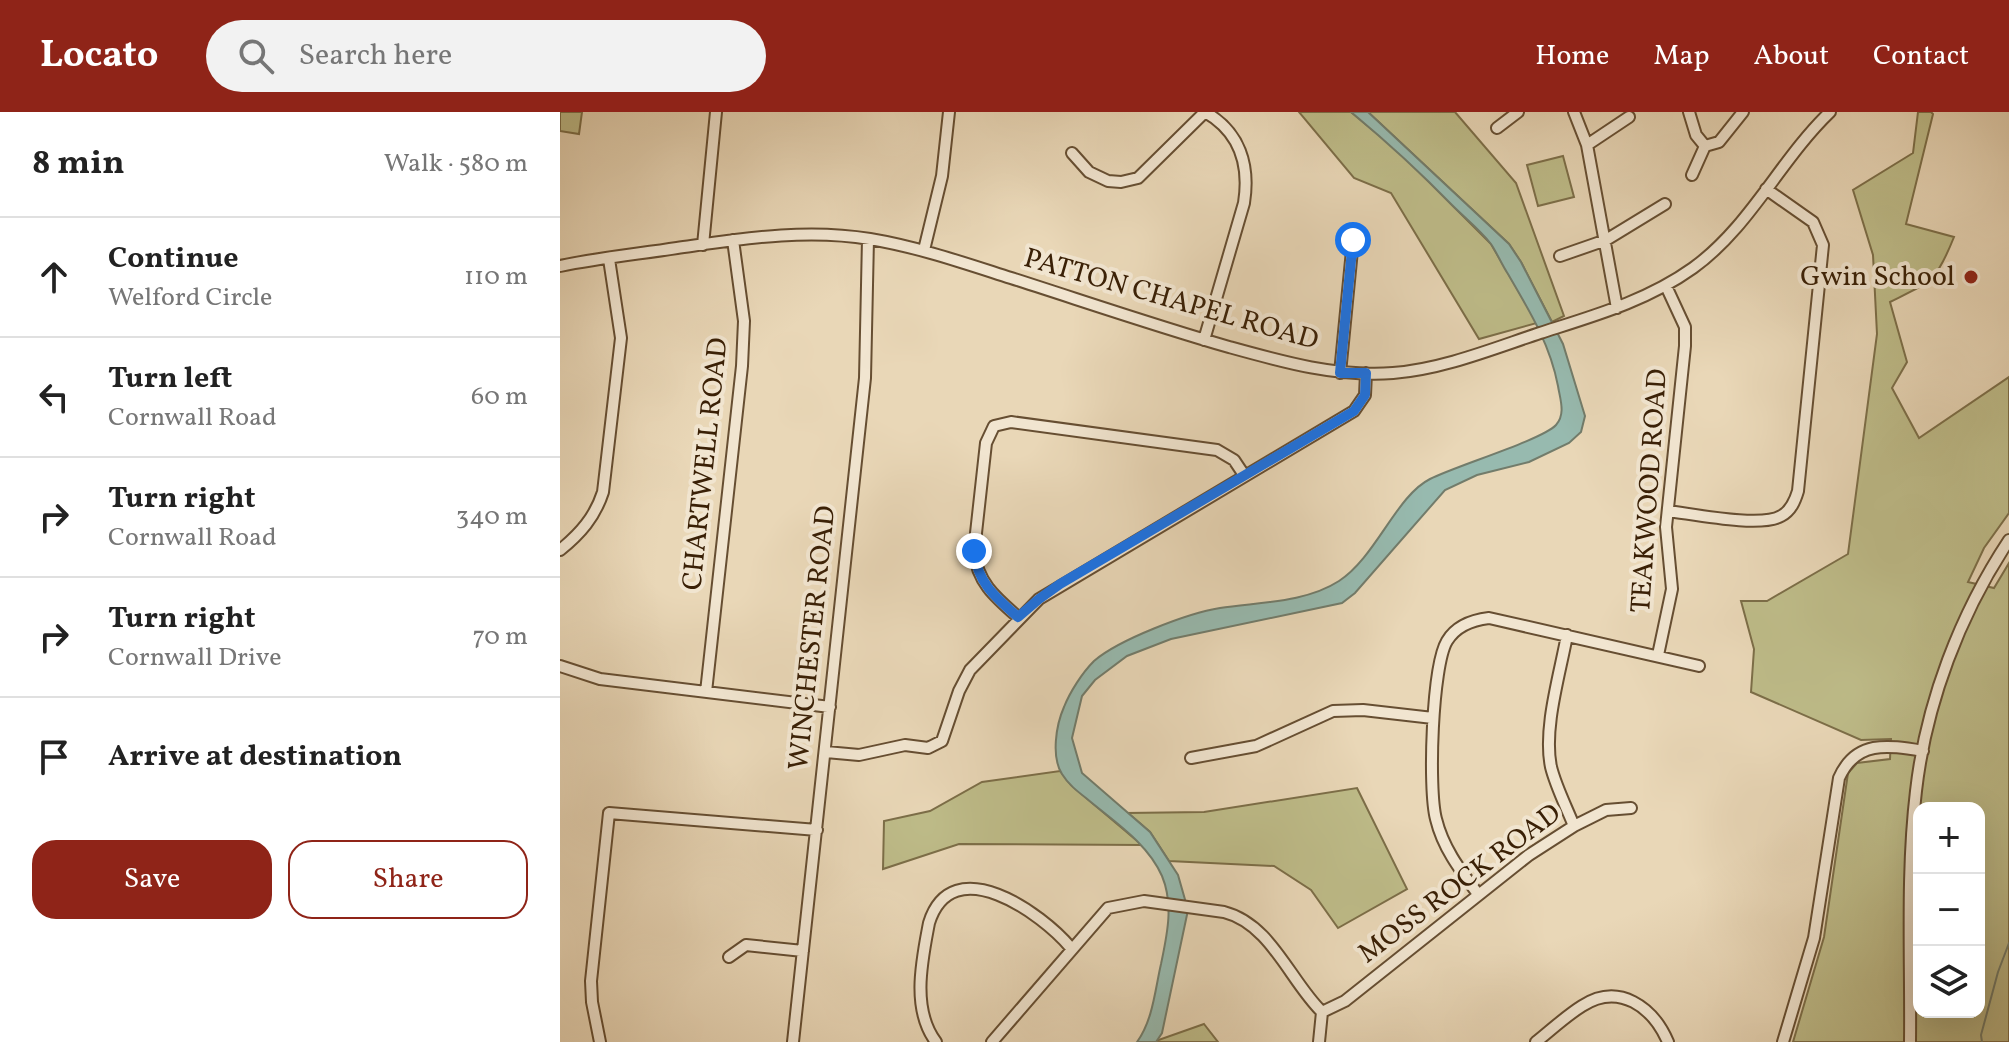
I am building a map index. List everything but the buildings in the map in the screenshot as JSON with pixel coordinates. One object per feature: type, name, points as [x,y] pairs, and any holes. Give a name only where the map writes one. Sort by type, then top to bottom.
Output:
[{"type":"street","points":[[703,245],[716,112]]},
{"type":"street","points":[[924,250],[942,176],[949,112]]},
{"type":"street","points":[[1072,153],[1089,172],[1108,181],[1121,182],[1138,178],[1205,112],[1217,119],[1234,138],[1244,158],[1248,180],[1204,340]]},
{"type":"street","points":[[1497,128],[1518,112]]},
{"type":"street","points":[[1574,112],[1587,145],[1617,308]]},
{"type":"street","points":[[1689,112],[1696,135],[1705,146]]},
{"type":"street","points":[[1692,175],[1705,146],[1719,142],[1743,112]]},
{"type":"street","name":"PATTON CHAPEL ROAD","points":[[560,266],[765,235],[826,234],[924,250],[1204,340],[1297,366],[1340,373],[1426,368],[1617,308],[1666,286],[1720,245],[1792,154],[1830,112]]},
{"type":"street","points":[[1587,145],[1629,117]]},
{"type":"street","points":[[1668,511],[1762,521],[1785,515],[1795,501],[1823,245],[1813,222],[1766,189]]},
{"type":"street","points":[[1560,256],[1606,240],[1665,204]]},
{"type":"street","name":"WINCHESTER ROAD","points":[[793,1042],[865,378],[868,239]]},
{"type":"street","name":"CHARTWELL ROAD","points":[[706,692],[742,366],[744,321],[733,240]]},
{"type":"street","points":[[1340,373],[1353,240]]},
{"type":"street","points":[[560,550],[578,536],[598,507],[603,492],[621,338],[609,259]]},
{"type":"street","name":"TEAKWOOD ROAD","points":[[1658,655],[1672,589],[1665,540],[1685,327],[1666,286]]},
{"type":"street","points":[[826,752],[859,755],[905,745],[928,748],[942,741],[959,691],[970,670],[1018,617],[1060,584],[1354,411],[1365,395],[1366,373]]},
{"type":"street","points":[[1018,617],[986,587],[975,566],[986,443],[994,426],[1011,422],[1217,450],[1234,460],[1244,475]]},
{"type":"street","points":[[1910,1042],[1912,858],[1916,789],[1923,751],[1955,643],[1987,576],[2009,540]]},
{"type":"street","points":[[1478,894],[1447,851],[1435,818],[1430,785],[1433,718],[1443,650],[1452,635],[1467,623],[1489,618],[1699,666]]},
{"type":"street","points":[[1567,635],[1549,732],[1549,751],[1556,784],[1574,826]]},
{"type":"street","points":[[560,666],[600,679],[830,707]]},
{"type":"street","points":[[1191,758],[1256,746],[1333,711],[1363,710],[1433,718]]},
{"type":"street","points":[[1783,1042],[1814,938],[1839,778],[1844,766],[1861,750],[1896,747],[1923,751]]},
{"type":"street","name":"MOSS ROCK ROAD","points":[[1322,1012],[1345,1001],[1529,855],[1606,810],[1631,808]]},
{"type":"street","points":[[600,1042],[591,981],[609,813],[817,830]]},
{"type":"street","points":[[936,1042],[926,1025],[920,1002],[929,923],[933,910],[944,896],[965,889],[1011,899],[1036,915],[1071,948]]},
{"type":"street","points":[[992,1042],[1108,908],[1157,901],[1234,915],[1255,928],[1322,1012],[1319,1042]]},
{"type":"street","points":[[729,957],[746,945],[803,951]]},
{"type":"street","points":[[1536,1042],[1582,1006],[1612,997],[1632,1000],[1651,1013],[1668,1042]]},
{"type":"shaded area","points":[[560,112],[582,112],[579,134],[560,131]]},
{"type":"shaded area","points":[[1299,112],[1351,112],[1398,151],[1491,244],[1537,323],[1479,339],[1391,193],[1354,178]]},
{"type":"shaded area","points":[[1368,112],[1455,112],[1516,183],[1564,316],[1552,322],[1509,244]]},
{"type":"shaded area","points":[[1918,112],[1933,114],[1906,224],[1954,237],[1937,272],[1924,284],[1890,302],[1907,362],[1892,388],[1919,438],[2009,377],[2009,513],[1984,548],[1968,582],[1994,588],[2009,563],[2009,1042],[1793,1042],[1824,937],[1848,773],[1857,763],[1890,759],[1891,739],[1861,740],[1751,692],[1754,649],[1741,601],[1767,601],[1848,554],[1877,334],[1873,255],[1853,190],[1913,153]]},
{"type":"shaded area","points":[[1563,156],[1574,197],[1538,206],[1527,165]]},
{"type":"shaded area","points":[[1060,771],[1071,785],[1142,845],[959,844],[883,869],[884,821],[930,811],[982,782]]},
{"type":"shaded area","points":[[1357,788],[1407,889],[1338,928],[1311,890],[1274,866],[1169,861],[1150,832],[1128,813],[1204,812]]},
{"type":"shaded area","points":[[1204,1024],[1218,1042],[1153,1042]]},
{"type":"water","points":[[1351,112],[1368,112],[1509,244],[1563,344],[1585,416],[1581,432],[1569,443],[1529,462],[1477,475],[1445,490],[1355,593],[1342,603],[1171,639],[1127,656],[1095,680],[1082,696],[1072,738],[1082,773],[1150,832],[1178,875],[1188,910],[1162,1033],[1156,1042],[1137,1042],[1147,1024],[1155,994],[1167,931],[1168,898],[1162,876],[1148,853],[1073,787],[1059,767],[1056,741],[1059,723],[1067,701],[1085,671],[1105,653],[1172,621],[1220,608],[1296,598],[1326,588],[1339,581],[1364,557],[1418,487],[1430,479],[1534,438],[1556,425],[1561,416],[1558,386],[1544,342],[1491,244],[1415,169]]},
{"type":"waterway","points":[[1982,1042],[1981,1035],[1998,972],[2009,943]]},
{"type":"place","name":"Gwin School","points":[[1971,277]]},
{"type":"route","points":[[974,551],[975,566],[986,587],[1018,617],[1060,584],[1354,411],[1365,395],[1366,373],[1340,373],[1353,240]]}]
